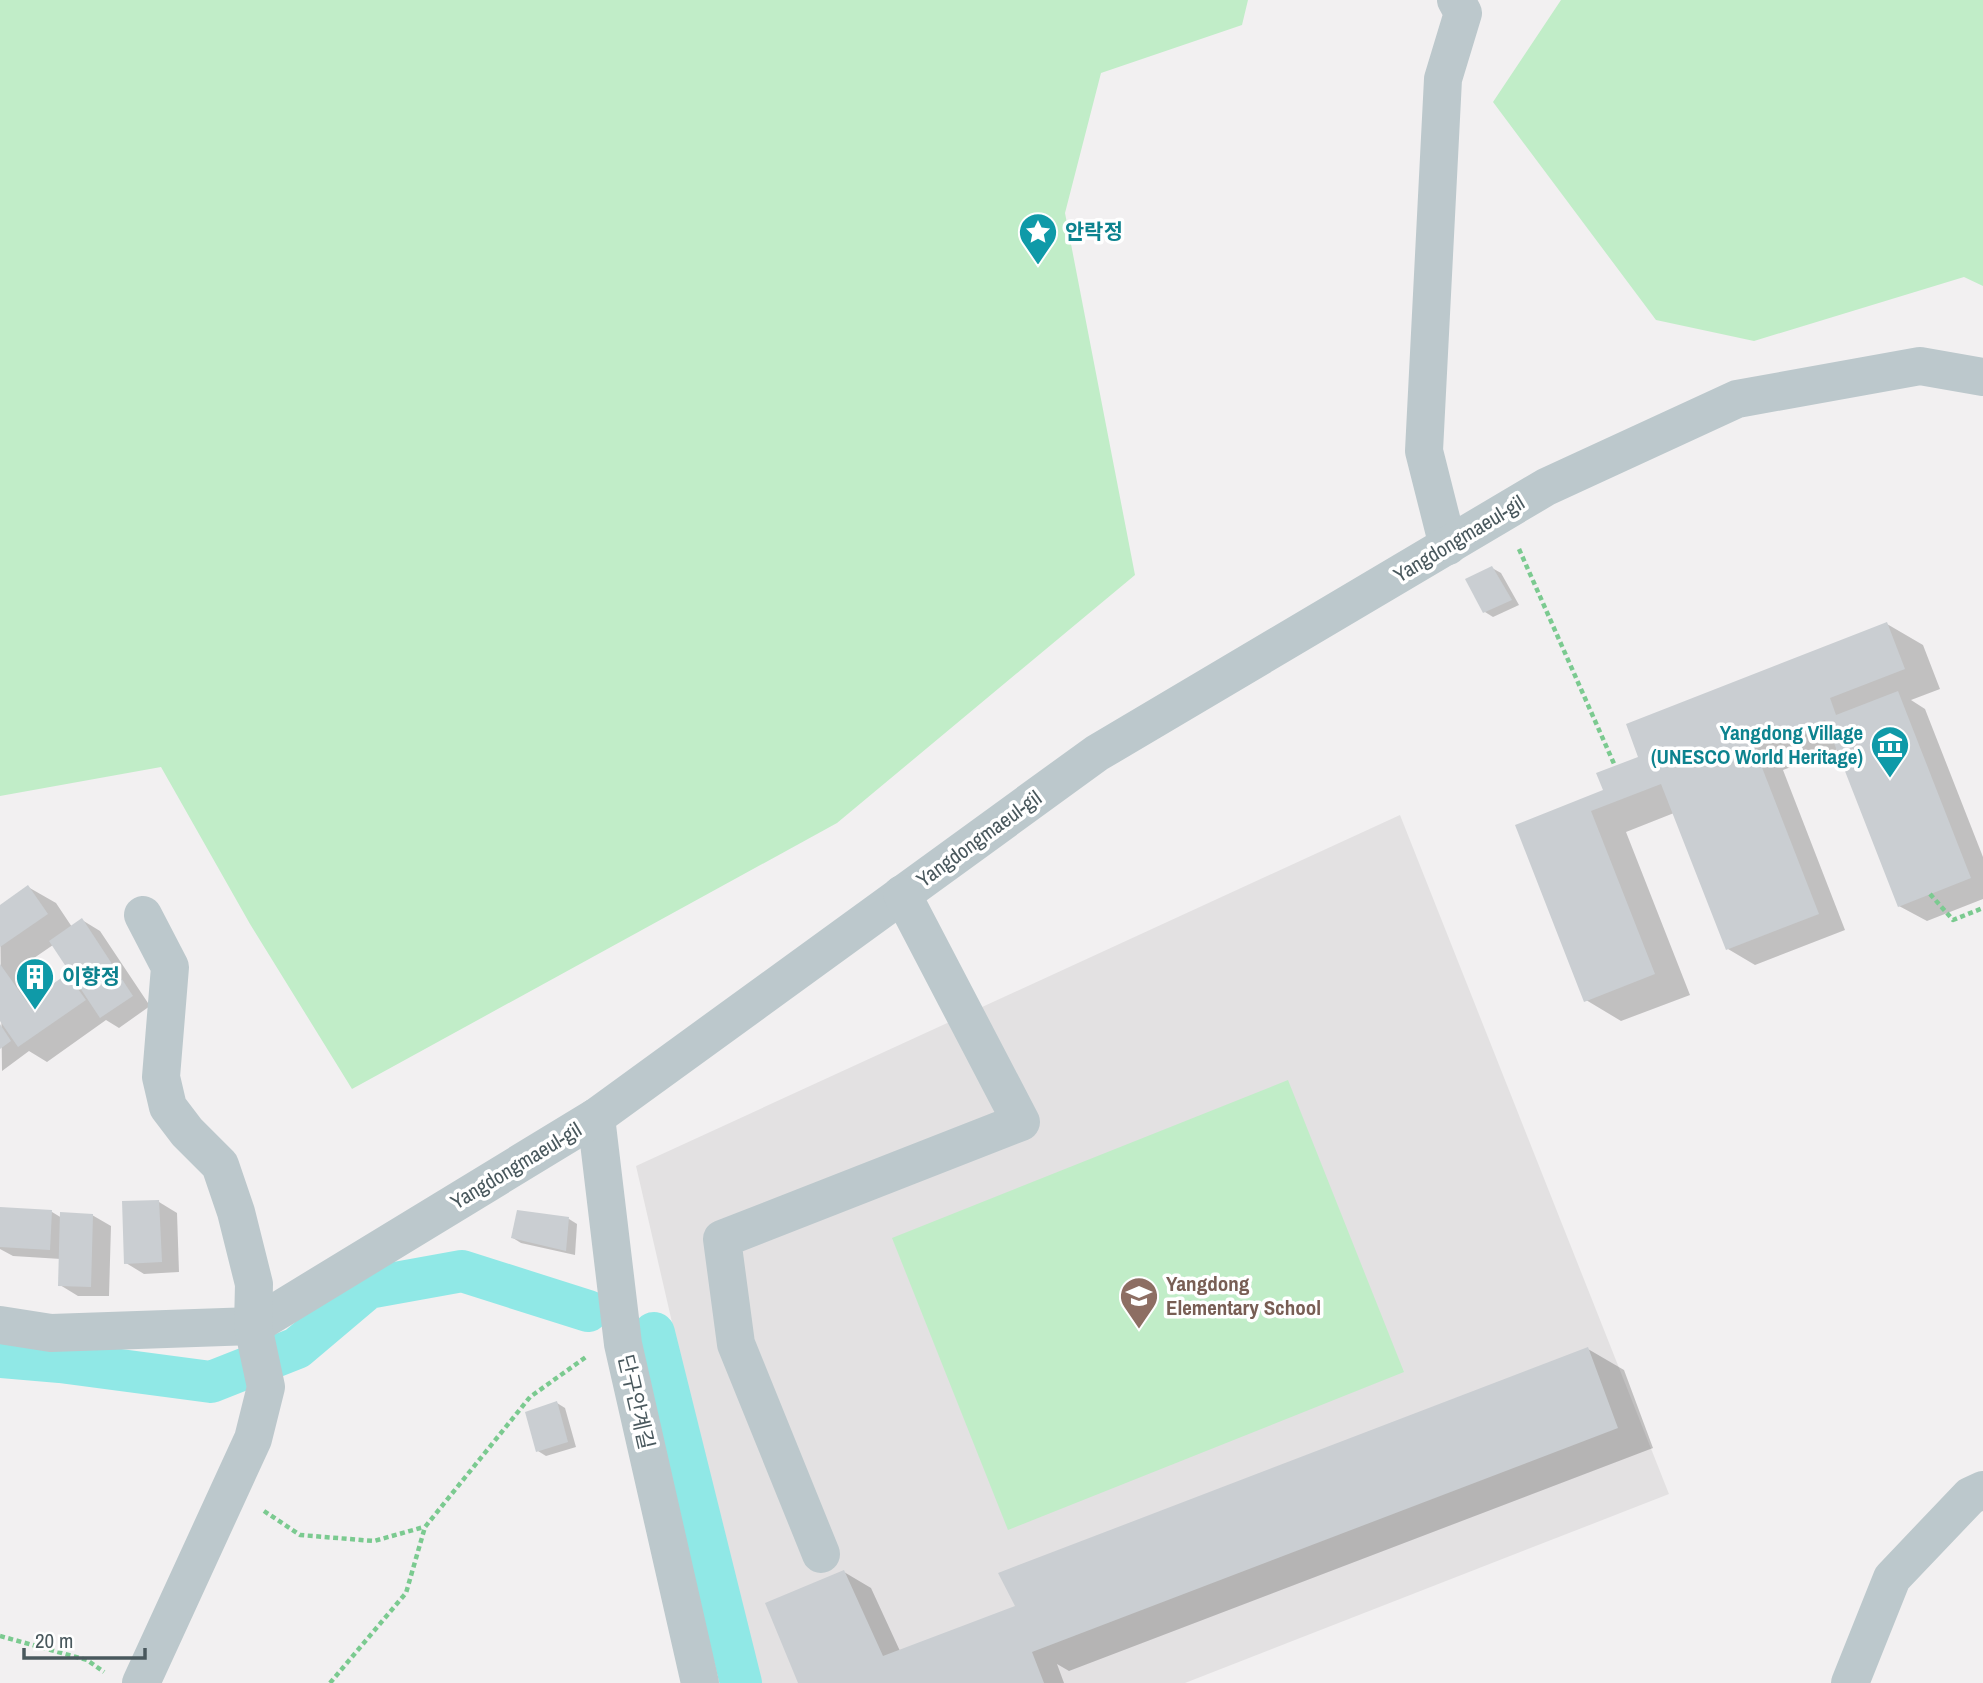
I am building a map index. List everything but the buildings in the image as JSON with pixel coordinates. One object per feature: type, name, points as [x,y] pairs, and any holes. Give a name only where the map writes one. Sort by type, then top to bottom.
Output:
[{"type":"street","points":[[1448,546],[1424,451],[1443,79],[1463,13],[1455,0]]},
{"type":"street","name":"Yangdongmaeul-gil","points":[[0,1325],[51,1333],[253,1328],[596,1116],[1097,753],[1546,487],[1737,399],[1920,366],[1983,377]]},
{"type":"street","points":[[821,1554],[736,1344],[722,1239],[1021,1122],[902,894]]},
{"type":"street","points":[[125,1679],[231,1487],[253,1439],[266,1387],[253,1328],[254,1284],[236,1212],[220,1165],[187,1132],[168,1107],[162,1077],[170,967],[143,915]]},
{"type":"street","name":"단구안계길","points":[[596,1116],[623,1344],[700,1683]]},
{"type":"street","points":[[1850,1683],[1892,1578],[1970,1496],[1983,1490]]},
{"type":"path","points":[[1518,547],[1615,766]]},
{"type":"path","points":[[1930,894],[1954,920],[1983,908]]},
{"type":"path","points":[[330,1683],[406,1593],[425,1527],[530,1397],[582,1358],[623,1344]]},
{"type":"path","points":[[231,1487],[300,1535],[374,1541],[425,1527]]},
{"type":"path","points":[[0,1636],[87,1660],[125,1679]]},
{"type":"shaded area","name":"Yangdong Elementary School","points":[[1400,815],[1669,1494],[1185,1683],[755,1683],[636,1166]]},
{"type":"green space","points":[[0,0],[1248,0],[1242,25],[1101,73],[1065,213],[1135,575],[837,823],[352,1089],[250,924],[161,767],[0,796]]},
{"type":"green space","points":[[1561,0],[1983,0],[1983,286],[1964,277],[1754,341],[1656,320],[1493,102]]},
{"type":"green space","points":[[1288,1080],[1404,1372],[1008,1530],[892,1238]]},
{"type":"waterway","points":[[0,1357],[211,1382],[297,1348],[368,1288],[462,1271],[588,1311]]},
{"type":"waterway","points":[[654,1333],[741,1683]]},
{"type":"place","name":"안락정","points":[[1038,266]]},
{"type":"place","name":"Yangdong Village (UNESCO World Heritage)","points":[[1890,779]]},
{"type":"place","name":"이향정","points":[[35,1011]]},
{"type":"place","name":"Yangdong Elementary School","points":[[1139,1330]]}]
